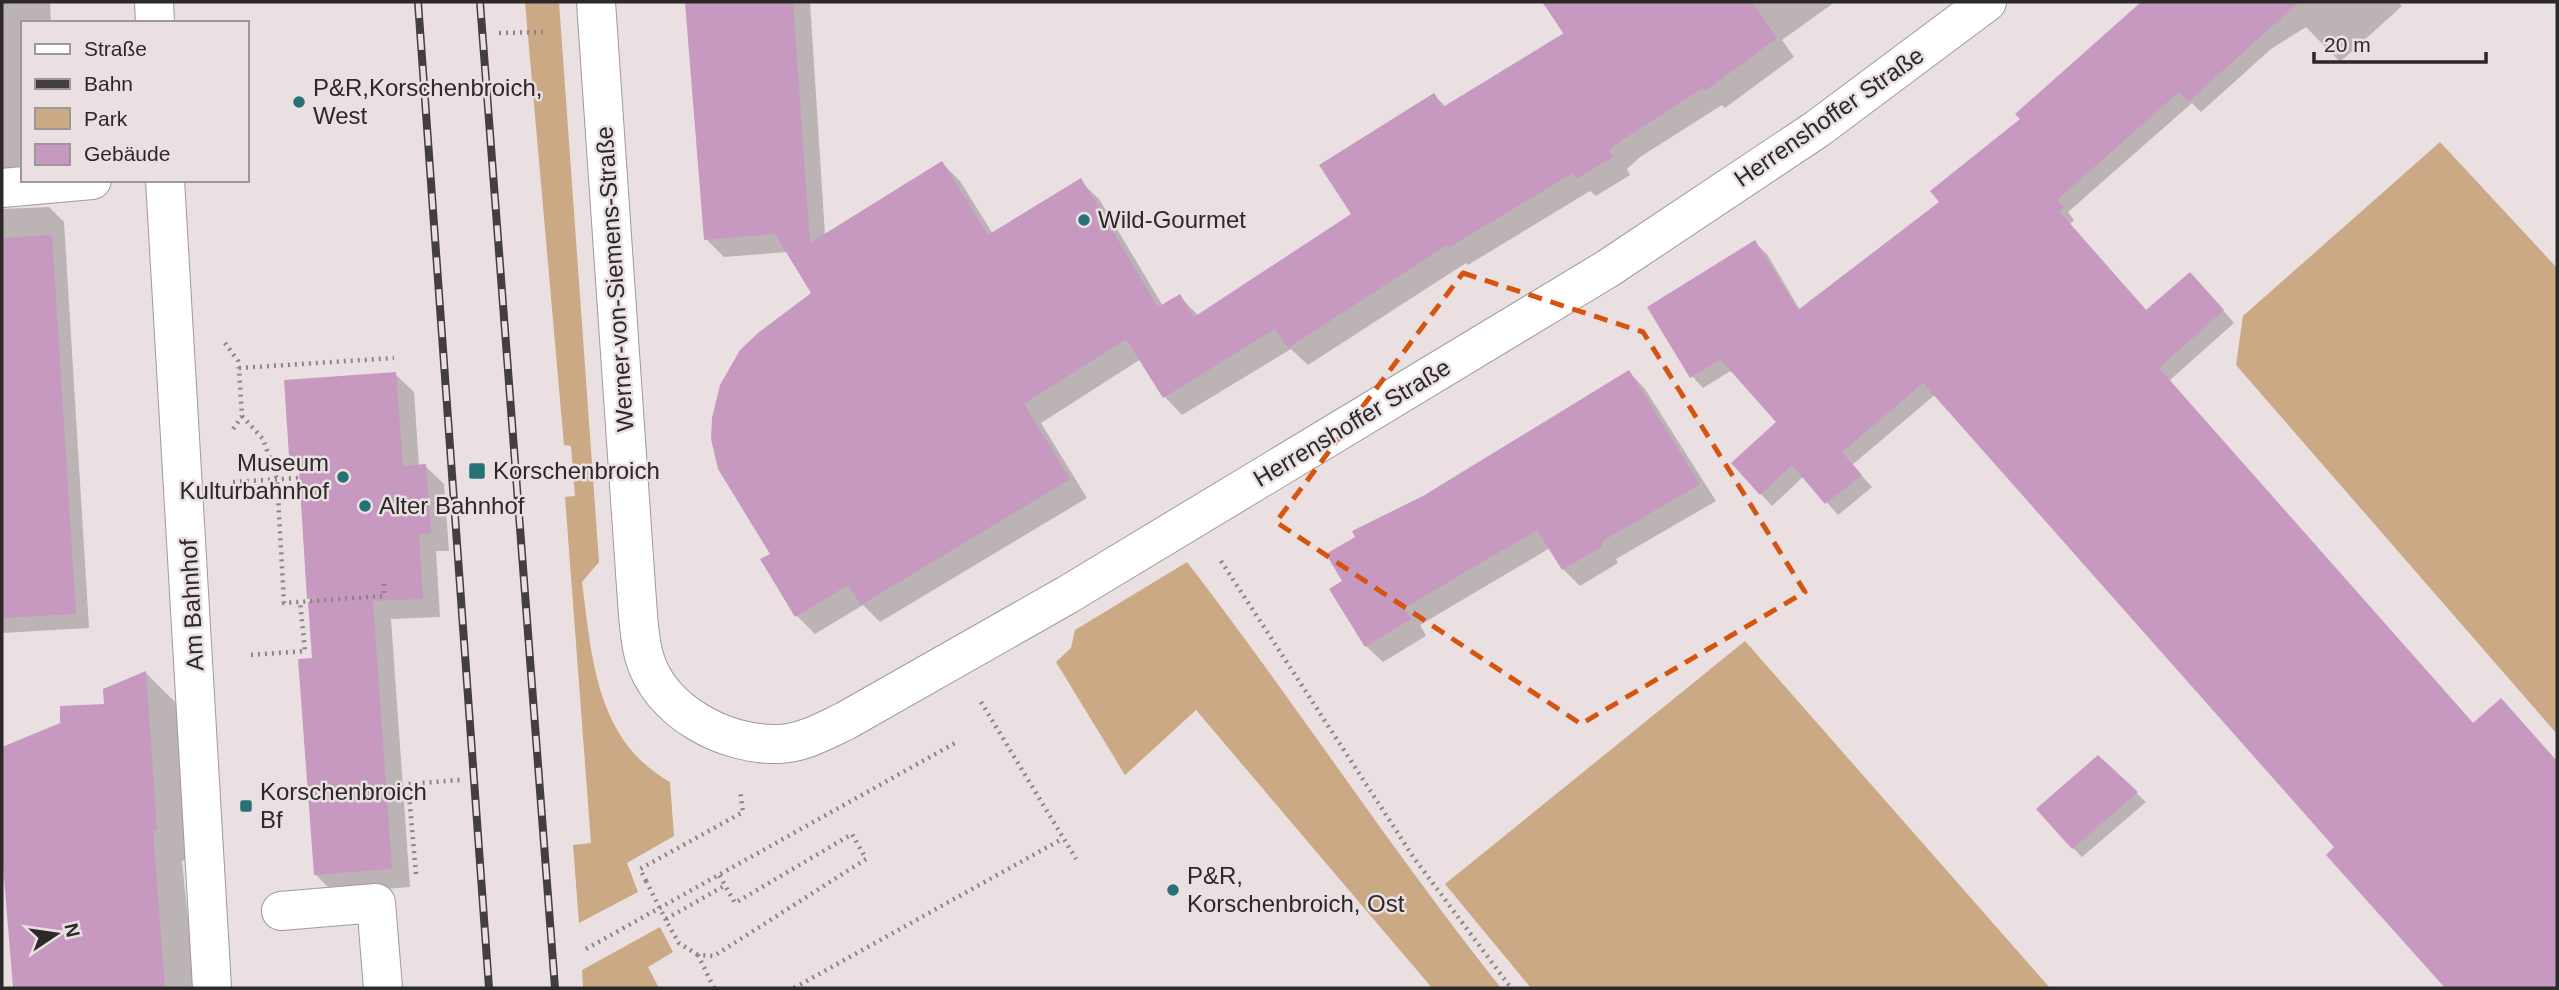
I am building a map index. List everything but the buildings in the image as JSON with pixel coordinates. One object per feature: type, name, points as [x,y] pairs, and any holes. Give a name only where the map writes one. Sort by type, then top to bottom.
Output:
[{"type":"street","points":[[154,2],[155,21]]},
{"type":"street","name":"Werner-von-Siemens-Straße","points":[[596,2],[639,628],[644,657],[653,677],[665,695],[682,712]]},
{"type":"street","name":"Herrenshoffer Straße","points":[[682,712],[730,737],[780,744],[817,735],[1012,627],[1595,276],[1816,129],[1987,2]]},
{"type":"street","points":[[2,188],[70,182]]},
{"type":"street","name":"Am Bahnhof","points":[[165,182],[193,624],[212,988]]},
{"type":"street","points":[[281,911],[376,903],[383,988]]},
{"type":"path","points":[[219,334],[238,361],[239,368],[242,416],[228,437]]},
{"type":"path","points":[[239,368],[394,358]]},
{"type":"path","points":[[242,416],[263,439],[277,479],[284,603],[384,596],[384,581]]},
{"type":"path","points":[[225,482],[299,478]]},
{"type":"path","points":[[1194,519],[1387,819],[1457,918],[1511,988]]},
{"type":"path","points":[[251,655],[305,651],[300,601]]},
{"type":"path","points":[[993,722],[1076,859]]},
{"type":"path","points":[[719,875],[735,903],[852,834],[866,859],[714,956],[698,955],[679,943],[640,869],[743,812],[730,737]]},
{"type":"path","points":[[586,949],[955,743]]},
{"type":"path","points":[[417,884],[408,784],[460,780]]},
{"type":"path","points":[[794,988],[1062,839]]},
{"type":"path","points":[[667,921],[724,886]]},
{"type":"path","points":[[698,955],[714,988]]},
{"type":"highlighted area","points":[[1463,273],[1643,332],[1805,592],[1581,724],[1276,522]]},
{"type":"green space","points":[[525,2],[559,2],[599,562],[582,582],[595,668],[612,720],[626,744],[645,764],[670,782],[674,836],[627,863],[638,892],[579,923],[573,845],[591,843],[565,497],[575,496],[571,446],[564,445]]},
{"type":"green space","points":[[2440,142],[2557,268],[2557,734],[2236,365],[2243,316]]},
{"type":"green space","points":[[1187,562],[1460,936],[1501,988],[1432,988],[1196,710],[1125,775],[1056,662],[1071,648],[1075,630]]},
{"type":"green space","points":[[1745,641],[2050,988],[1531,988],[1445,884]]},
{"type":"green space","points":[[660,927],[673,952],[648,967],[659,988],[583,988],[582,970]]},
{"type":"railway","points":[[418,2],[489,988]]},
{"type":"railway","points":[[480,2],[555,988]]},
{"type":"place","name":"P&R,Korschenbroich, West","points":[[299,102]]},
{"type":"place","name":"Wild-Gourmet","points":[[1084,220]]},
{"type":"place","name":"Korschenbroich","points":[[477,471]]},
{"type":"place","name":"Museum Kulturbahnhof","points":[[343,477]]},
{"type":"place","name":"Alter Bahnhof","points":[[365,506]]},
{"type":"place","name":"Korschenbroich Bf","points":[[246,806]]},
{"type":"place","name":"P&R, Korschenbroich, Ost","points":[[1173,890]]}]
